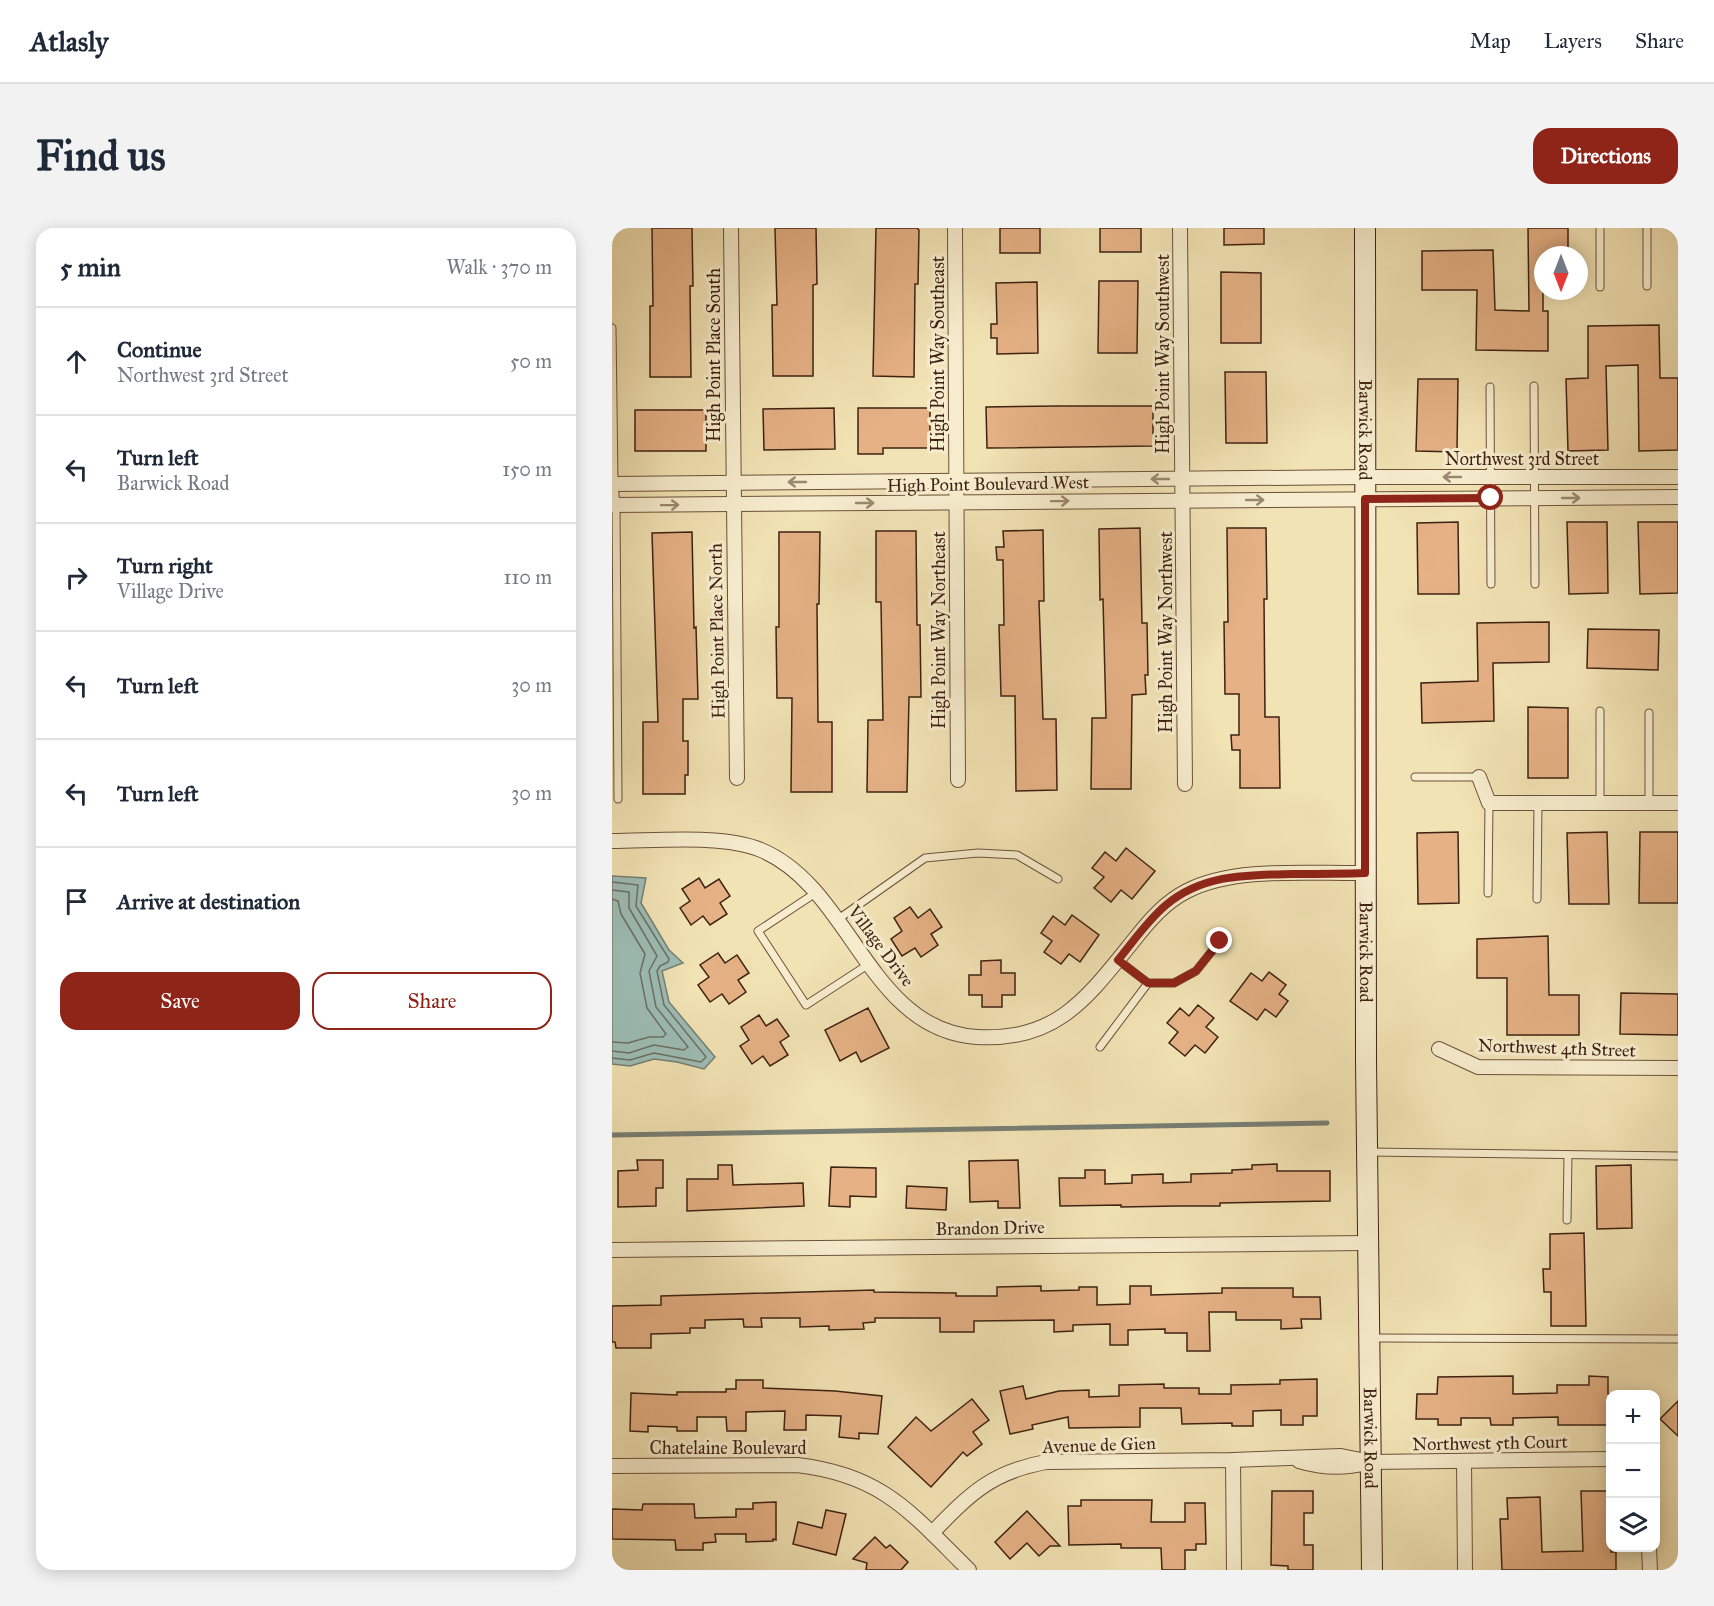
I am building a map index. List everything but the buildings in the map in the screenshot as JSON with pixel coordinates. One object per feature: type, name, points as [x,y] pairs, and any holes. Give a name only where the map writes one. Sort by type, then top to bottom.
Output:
[{"type":"street","name":"High Point Place South","points":[[731,228],[733,483]]},
{"type":"street","name":"High Point Way Southeast","points":[[955,228],[956,481]]},
{"type":"street","name":"High Point Way Southwest","points":[[1180,228],[1183,479]]},
{"type":"street","name":"Barwick Road","points":[[1365,228],[1365,873],[1372,1570]]},
{"type":"street","name":"High Point Boulevard West","points":[[613,484],[1365,477]]},
{"type":"street","name":"Northwest 3rd Street","points":[[1365,477],[1678,477]]},
{"type":"street","name":"High Point Way Northwest","points":[[1183,479],[1185,784]]},
{"type":"street","name":"High Point Way Northeast","points":[[956,481],[958,780]]},
{"type":"street","name":"High Point Place North","points":[[733,483],[737,778]]},
{"type":"street","points":[[1365,499],[1678,497]]},
{"type":"street","name":"High Point Boulevard West","points":[[614,505],[1365,499]]},
{"type":"street","points":[[1479,777],[1489,803],[1678,803]]},
{"type":"street","name":"Village Drive","points":[[612,842],[715,840],[759,849],[779,859],[798,872],[817,892],[890,992],[907,1008],[925,1021],[974,1037],[996,1037],[1030,1032],[1061,1018],[1079,1005],[1166,905],[1205,882],[1250,875],[1365,873]]},
{"type":"street","name":"Northwest 4th Street","points":[[1439,1049],[1478,1067],[1678,1068]]},
{"type":"street","name":"Brandon Drive","points":[[612,1250],[1367,1243]]},
{"type":"street","name":"Avenue de Gien","points":[[932,1533],[983,1485],[1024,1466],[1046,1462],[1290,1458],[1317,1467],[1347,1467],[1371,1462]]},
{"type":"street","name":"Northwest 5th Court","points":[[1371,1462],[1606,1459]]},
{"type":"street","points":[[1233,1460],[1234,1570]]},
{"type":"street","points":[[1464,1461],[1465,1570]]},
{"type":"street","name":"Chatelaine Boulevard","points":[[612,1466],[797,1465],[848,1474],[894,1499],[969,1570]]},
{"type":"street","points":[[1649,1552],[1650,1570]]},
{"type":"lane","points":[[1599,228],[1600,287]]},
{"type":"lane","points":[[1647,228],[1647,286]]},
{"type":"lane","points":[[612,328],[618,800]]},
{"type":"lane","points":[[1534,386],[1535,584]]},
{"type":"lane","points":[[1490,387],[1491,584]]},
{"type":"lane","points":[[1600,711],[1600,803]]},
{"type":"lane","points":[[1649,713],[1649,803]]},
{"type":"lane","points":[[1415,777],[1479,777]]},
{"type":"lane","points":[[1488,893],[1489,803]]},
{"type":"lane","points":[[1537,899],[1538,803]]},
{"type":"lane","points":[[837,920],[925,858],[978,853],[1017,855],[1059,879]]},
{"type":"lane","points":[[817,892],[758,931],[806,1005],[870,964]]},
{"type":"lane","points":[[1118,960],[1148,983],[1174,983],[1196,971],[1220,941]]},
{"type":"lane","points":[[1100,1047],[1148,983]]},
{"type":"lane","points":[[1367,1152],[1678,1156]]},
{"type":"lane","points":[[1567,1220],[1568,1155]]},
{"type":"lane","points":[[1369,1338],[1678,1339]]},
{"type":"water","points":[[612,876],[646,878],[641,903],[669,950],[683,963],[662,971],[669,1002],[715,1057],[704,1069],[654,1059],[630,1066],[612,1064]]},
{"type":"waterway","points":[[612,1135],[1327,1123]]},
{"type":"route","points":[[1220,941],[1196,971],[1174,983],[1148,983],[1118,960],[1166,905],[1205,882],[1250,875],[1365,873],[1365,499],[1491,498]]}]
